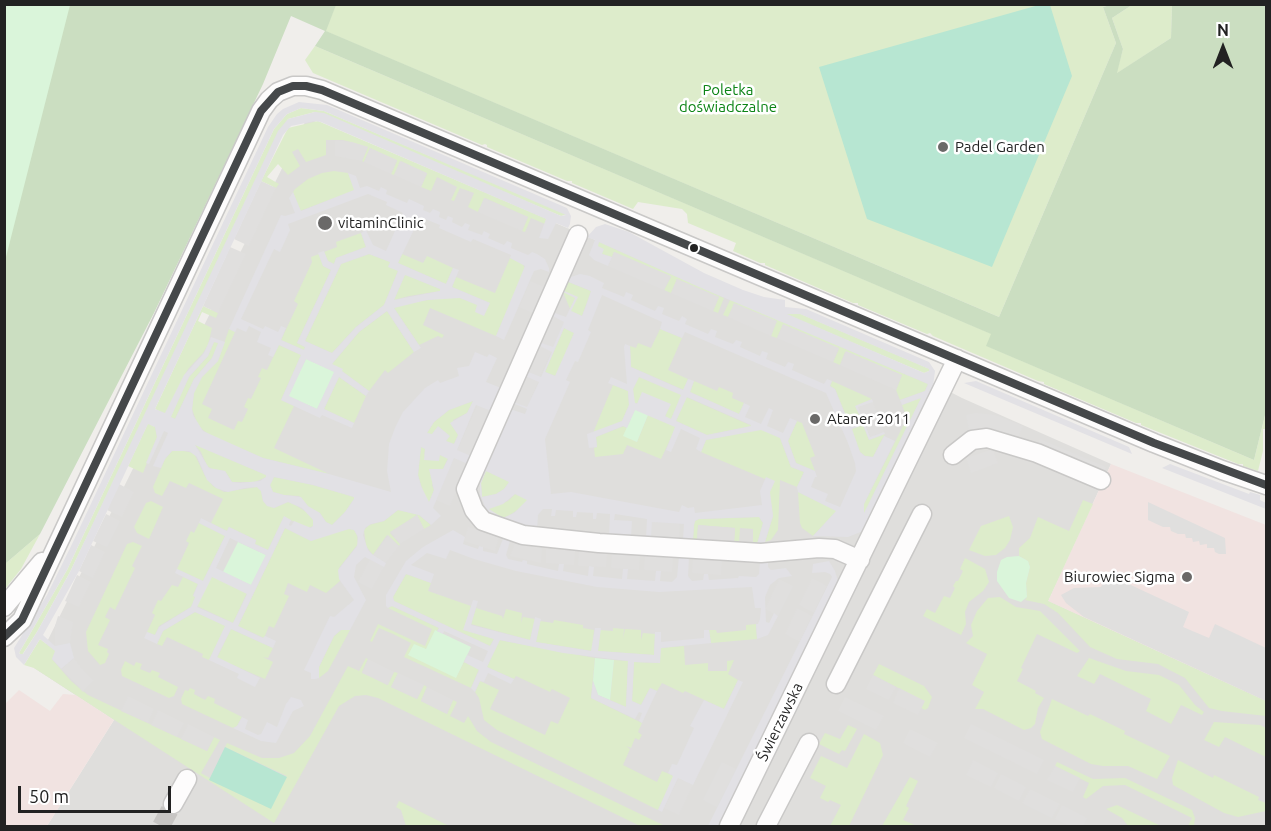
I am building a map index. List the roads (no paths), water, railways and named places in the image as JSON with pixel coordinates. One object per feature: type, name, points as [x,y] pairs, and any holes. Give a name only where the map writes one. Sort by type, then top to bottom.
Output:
[{"type":"street","points":[[4,637],[22,620],[261,111],[268,100],[286,88],[306,86],[322,90],[1178,452],[1266,485]]},
{"type":"street","points":[[578,234],[466,489],[474,510],[483,521],[523,535],[599,543],[760,553],[819,548],[835,549],[860,560]]},
{"type":"street","name":"Świerzawska","points":[[729,826],[957,359]]},
{"type":"street","points":[[953,455],[972,440],[987,438],[1037,453],[1101,480]]},
{"type":"street","points":[[836,684],[921,514]]},
{"type":"street","points":[[4,607],[57,545]]},
{"type":"street","points":[[766,826],[809,743]]},
{"type":"street","points":[[173,804],[187,779]]},
{"type":"tunnel","points":[[161,826],[173,804]]},
{"type":"place","name":"Padel Garden","points":[[943,147]]},
{"type":"place","name":"vitaminClinic","points":[[325,223]]},
{"type":"place","name":"Ataner 2011","points":[[815,419]]},
{"type":"place","name":"Biurowiec Sigma","points":[[1187,577]]},
{"type":"park label","name":"Poletka doświadczalne","points":[[728,98]]}]
